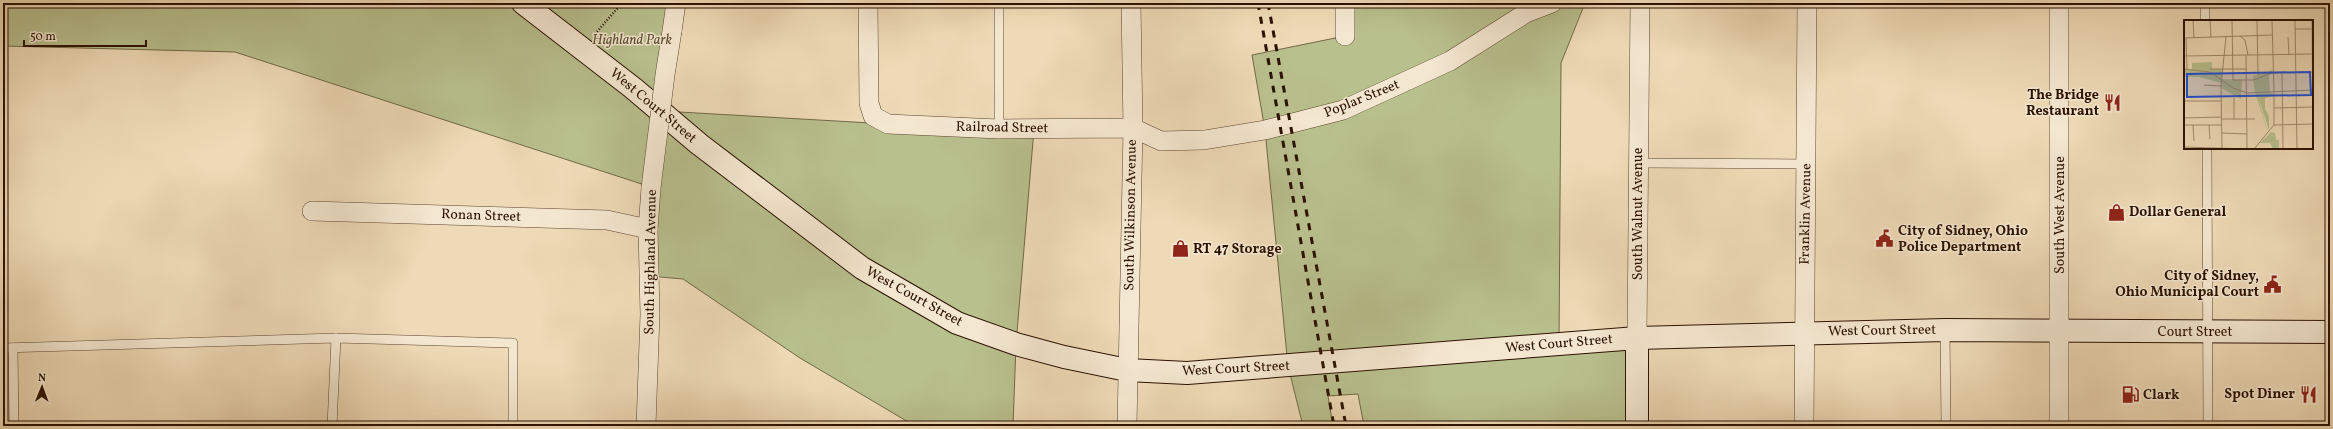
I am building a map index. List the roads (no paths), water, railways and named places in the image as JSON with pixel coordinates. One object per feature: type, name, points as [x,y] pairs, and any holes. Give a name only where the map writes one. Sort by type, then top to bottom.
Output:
[{"type":"main road","name":"West Court Street","points":[[523,3],[633,88],[699,144],[862,268],[957,323],[1023,346],[1127,370],[1187,373],[1225,371],[1638,338],[1804,332],[1945,330],[2060,332]]},
{"type":"main road","name":"Court Street","points":[[2060,332],[2330,332]]},
{"type":"main road","name":"South Walnut Avenue","points":[[1637,426],[1638,338]]},
{"type":"street","name":"South Highland Avenue","points":[[646,426],[650,314],[648,229],[651,188],[664,75],[676,3]]},
{"type":"street","name":"Railroad Street","points":[[868,3],[869,103],[873,116],[888,124],[999,129],[1133,128]]},
{"type":"street","name":"South Wilkinson Avenue","points":[[1127,426],[1133,128],[1132,3]]},
{"type":"street","points":[[1345,3],[1345,36]]},
{"type":"street","name":"Poplar Street","points":[[1133,128],[1162,141],[1204,140],[1265,130],[1343,110],[1450,61],[1526,13],[1552,3]]},
{"type":"street","name":"South Walnut Avenue","points":[[1638,338],[1640,3]]},
{"type":"street","name":"Franklin Avenue","points":[[1804,426],[1807,3]]},
{"type":"street","name":"South West Avenue","points":[[2059,3],[2059,426]]},
{"type":"street","name":"Ronan Street","points":[[312,211],[607,220],[648,229]]},
{"type":"lane","points":[[999,3],[999,129]]},
{"type":"lane","points":[[2205,3],[2205,20]]},
{"type":"lane","points":[[2207,149],[2208,426]]},
{"type":"lane","points":[[1639,163],[1806,164]]},
{"type":"lane","points":[[1945,330],[1946,426]]},
{"type":"lane","points":[[332,426],[336,338]]},
{"type":"lane","points":[[3,348],[336,338],[513,343],[513,426]]},
{"type":"lane","points":[[13,348],[14,426]]},
{"type":"railway","points":[[1258,3],[1334,426]]},
{"type":"railway","points":[[1268,3],[1346,426]]},
{"type":"place","name":"The Bridge Restaurant","points":[[2112,103]]},
{"type":"place","name":"Dollar General","points":[[2116,212]]},
{"type":"place","name":"City of Sidney, Ohio Police Department","points":[[1885,239]]},
{"type":"place","name":"RT 47 Storage","points":[[1180,249]]},
{"type":"place","name":"City of Sidney, Ohio Municipal Court","points":[[2272,284]]},
{"type":"place","name":"Spot Diner","points":[[2308,394]]},
{"type":"place","name":"Clark","points":[[2130,395]]},
{"type":"park label","name":"Highland Park","points":[[632,40]]}]
